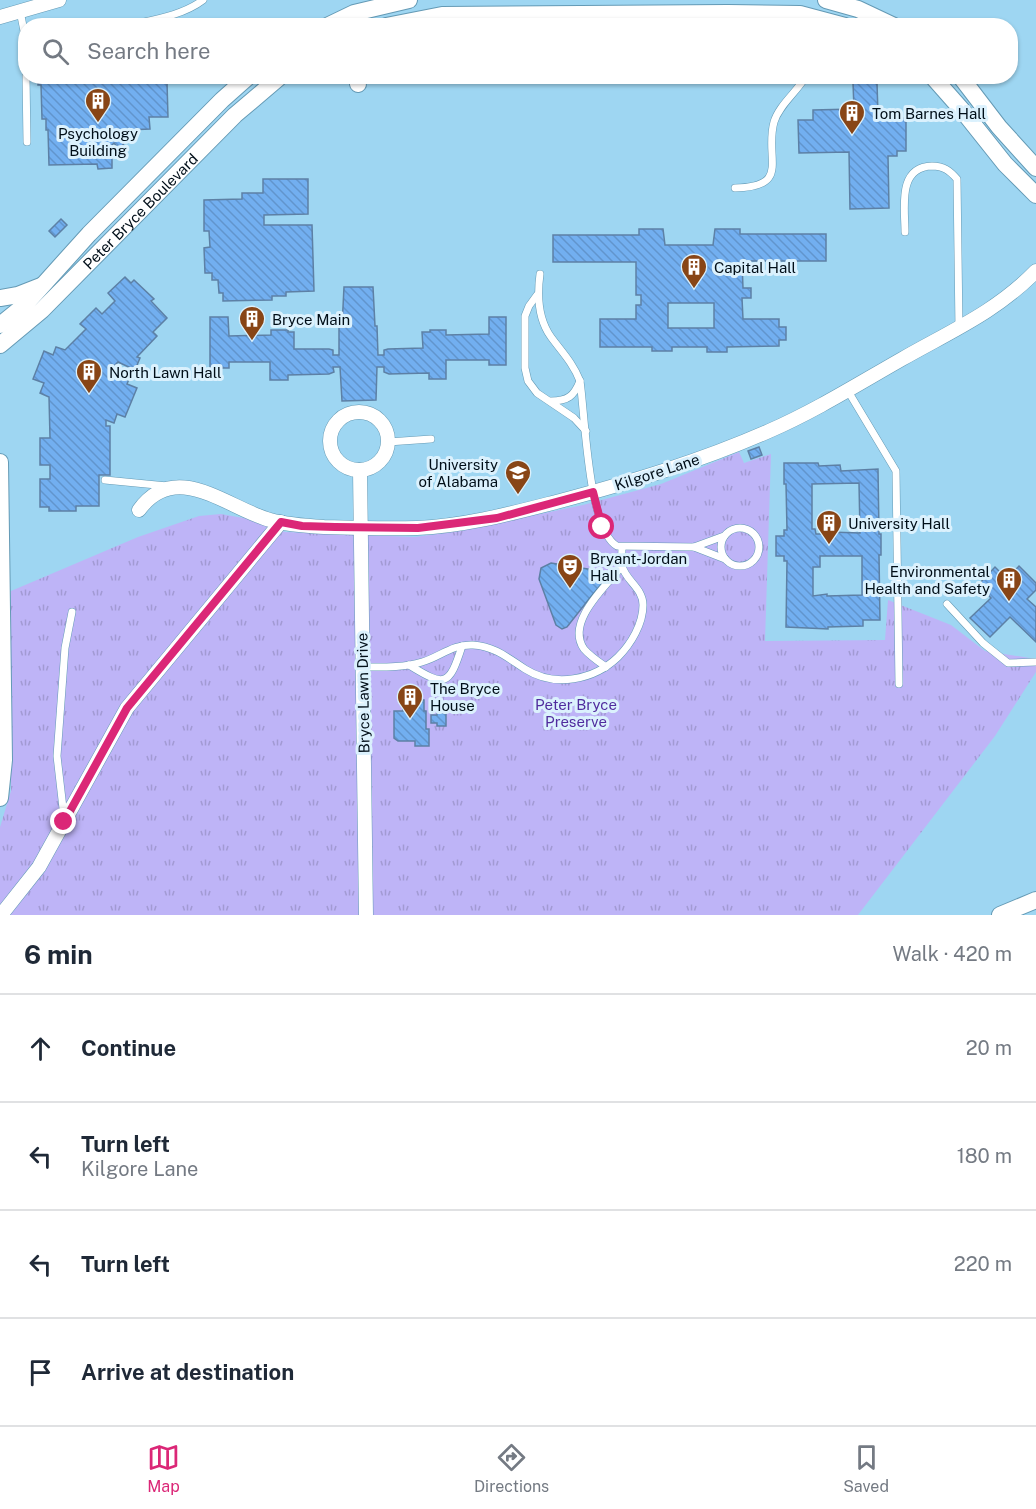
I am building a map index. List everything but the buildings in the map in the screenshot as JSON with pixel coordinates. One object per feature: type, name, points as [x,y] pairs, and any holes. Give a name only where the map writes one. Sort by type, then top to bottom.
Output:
[{"type":"street","points":[[0,17],[58,0]]},
{"type":"street","points":[[355,13],[409,0]]},
{"type":"street","points":[[824,18],[828,0],[858,9],[877,18]]},
{"type":"street","points":[[427,18],[487,13],[773,13],[800,14],[812,18]]},
{"type":"street","name":"Peter Bryce Boulevard","points":[[0,325],[26,304],[89,234],[240,84]]},
{"type":"street","name":"Peter Bryce Boulevard","points":[[0,345],[42,310],[236,115],[271,84]]},
{"type":"street","points":[[939,84],[998,156],[1036,195]]},
{"type":"street","points":[[966,84],[1005,134],[1036,168]]},
{"type":"street","name":"Kilgore Lane","points":[[176,486],[189,487],[203,492],[270,520],[302,526],[418,528],[459,524],[512,514],[670,470],[768,432],[848,391],[976,319],[1016,292],[1036,271]]},
{"type":"street","points":[[0,298],[18,295],[44,284]]},
{"type":"street","points":[[365,412],[375,416],[382,423],[387,432],[388,442],[383,458],[369,468],[360,470],[350,469],[334,457],[329,438],[338,420],[346,414],[365,412]]},
{"type":"street","points":[[0,462],[4,760],[0,798]]},
{"type":"street","name":"Bryce Lawn Drive","points":[[360,470],[366,915]]},
{"type":"street","points":[[139,510],[147,499],[176,486]]},
{"type":"street","points":[[1,915],[39,867],[127,708],[281,522]]},
{"type":"street","points":[[1000,915],[1036,900]]},
{"type":"lane","points":[[161,18],[193,7],[203,0]]},
{"type":"lane","points":[[20,10],[22,18]]},
{"type":"lane","points":[[26,84],[27,142]]},
{"type":"lane","points":[[735,188],[757,186],[769,177],[772,168],[774,123],[781,109],[801,84]]},
{"type":"lane","points":[[906,232],[904,191],[906,182],[915,172],[925,166],[939,166],[950,170],[957,179],[959,328]]},
{"type":"lane","points":[[540,274],[537,295],[544,325],[574,365],[580,381],[593,492],[605,535],[612,544],[622,547],[694,547],[724,536],[733,529],[745,529],[755,535],[759,546],[756,557],[746,565],[735,565],[694,547]]},
{"type":"lane","points":[[537,295],[525,316],[525,368],[528,381],[537,393],[574,418],[586,431]]},
{"type":"lane","points":[[548,401],[569,399],[575,393],[580,381]]},
{"type":"lane","points":[[848,391],[896,471],[899,684]]},
{"type":"lane","points":[[388,442],[431,439]]},
{"type":"lane","points":[[105,480],[176,486]]},
{"type":"lane","points":[[724,536],[721,548],[725,559]]},
{"type":"lane","points":[[363,667],[423,662],[445,651],[462,646],[490,648],[540,676],[577,679],[590,675],[606,667],[626,650],[642,617],[642,597],[622,566],[622,547]]},
{"type":"lane","points":[[606,667],[585,649],[580,640],[579,628],[584,614],[622,566]]},
{"type":"lane","points":[[947,604],[983,643],[1008,663],[1036,662]]},
{"type":"lane","points":[[64,822],[57,756],[65,648],[72,612]]},
{"type":"lane","points":[[409,664],[428,677],[436,680],[444,679],[452,675],[462,646]]},
{"type":"green space","name":"Peter Bryce Preserve","points":[[739,452],[744,463],[771,454],[765,641],[885,640],[888,600],[951,625],[985,651],[1036,659],[1036,672],[995,736],[858,915],[0,915],[0,827],[11,791],[11,591],[138,537],[199,516],[221,514],[249,519],[285,532],[415,537],[459,531],[583,505],[661,484]]},
{"type":"place","name":"Psychology Building","points":[[98,124]]},
{"type":"place","name":"Tom Barnes Hall","points":[[852,136]]},
{"type":"place","name":"Capital Hall","points":[[694,290]]},
{"type":"place","name":"Bryce Main","points":[[252,342]]},
{"type":"place","name":"North Lawn Hall","points":[[89,395]]},
{"type":"place","name":"University of Alabama","points":[[518,496]]},
{"type":"place","name":"University Hall","points":[[829,546]]},
{"type":"place","name":"Bryant-Jordan Hall","points":[[570,590]]},
{"type":"place","name":"Environmental Health and Safety","points":[[1009,603]]},
{"type":"place","name":"The Bryce House","points":[[410,720]]},
{"type":"route","points":[[64,822],[127,708],[281,522],[302,526],[418,528],[497,518],[593,492],[602,527]]}]
